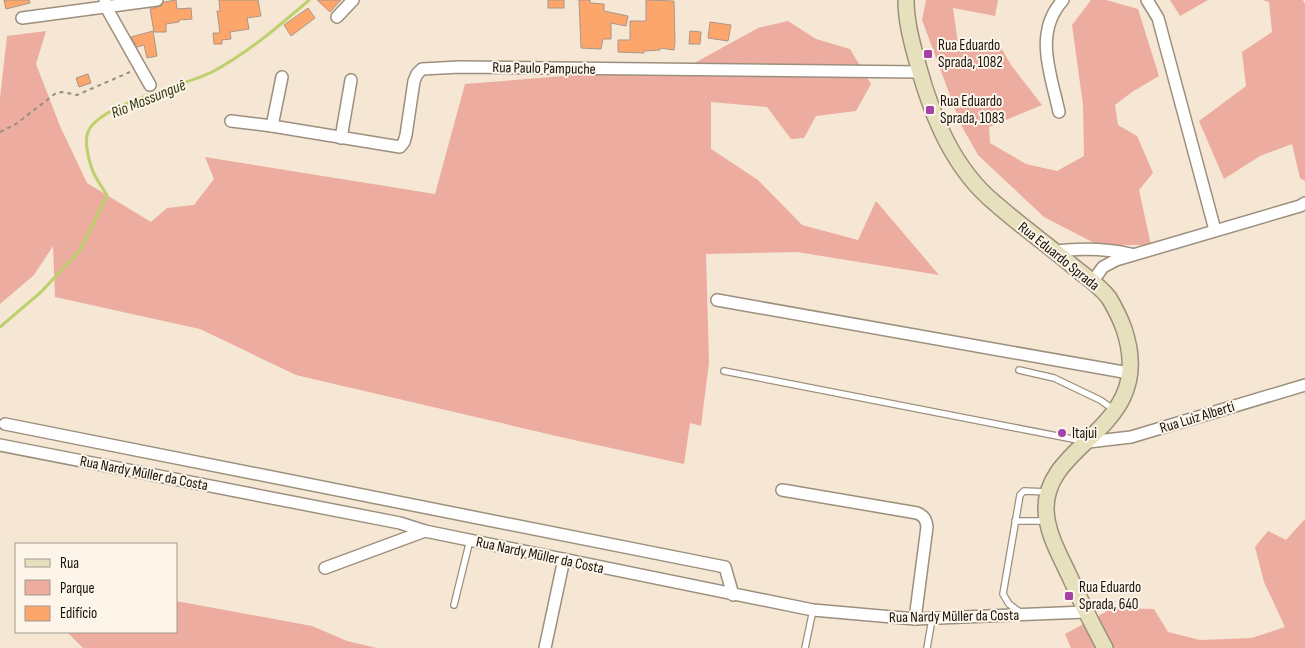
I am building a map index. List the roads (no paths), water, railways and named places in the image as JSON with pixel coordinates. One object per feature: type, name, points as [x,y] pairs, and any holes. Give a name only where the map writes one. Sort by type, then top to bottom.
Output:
[{"type":"main road","name":"Rua Eduardo Sprada","points":[[906,0],[910,37],[929,100],[947,143],[969,177],[995,204],[1055,251],[1108,297],[1117,311],[1124,330],[1128,345],[1129,373],[1126,387],[1116,410],[1108,422],[1056,474],[1048,492],[1046,511],[1047,521],[1054,542],[1086,612],[1105,648]]},
{"type":"street","points":[[22,18],[105,3],[157,0]]},
{"type":"street","points":[[337,17],[353,0]]},
{"type":"street","points":[[1059,112],[1046,52],[1046,39],[1050,19],[1063,0]]},
{"type":"street","points":[[1147,0],[1158,18],[1215,230]]},
{"type":"street","points":[[105,3],[150,85]]},
{"type":"street","name":"Rua Paulo Pampuche","points":[[231,121],[400,147],[406,135],[414,81],[422,69],[460,67],[920,72]]},
{"type":"street","points":[[272,126],[282,77]]},
{"type":"street","points":[[341,138],[351,80]]},
{"type":"street","points":[[1092,282],[1103,267],[1116,260],[1305,203]]},
{"type":"street","points":[[1055,251],[1085,248],[1115,250],[1133,254]]},
{"type":"street","points":[[716,300],[1129,373]]},
{"type":"street","name":"Rua Luiz Alberti","points":[[1088,442],[1131,437],[1305,385]]},
{"type":"street","points":[[5,424],[725,567],[734,594]]},
{"type":"street","name":"Rua Nardy Müller da Costa","points":[[0,445],[400,523],[425,531],[813,610],[915,619],[1086,612]]},
{"type":"street","points":[[782,490],[917,513],[923,516],[927,527],[915,619]]},
{"type":"street","points":[[325,568],[425,531]]},
{"type":"street","points":[[545,648],[564,560]]},
{"type":"lane","points":[[1019,370],[1054,378],[1100,400],[1116,410]]},
{"type":"lane","points":[[724,371],[1088,442]]},
{"type":"lane","points":[[1022,615],[1009,604],[1003,594],[1020,495],[1024,491],[1048,492]]},
{"type":"lane","points":[[1015,521],[1047,521]]},
{"type":"lane","points":[[454,605],[470,540]]},
{"type":"lane","points":[[806,648],[813,610]]},
{"type":"lane","points":[[928,648],[932,619]]},
{"type":"waterway","name":"Rio Mossunguê","points":[[0,327],[41,292],[81,249],[107,195],[95,176],[89,159],[87,137],[90,128],[100,118],[129,102],[201,77],[227,64],[263,38],[309,0]]},
{"type":"place","name":"Rua Eduardo Sprada, 1082","points":[[928,54]]},
{"type":"place","name":"Rua Eduardo Sprada, 1083","points":[[930,110]]},
{"type":"place","name":"Itajui","points":[[1062,433]]},
{"type":"place","name":"Rua Eduardo Sprada, 640","points":[[1069,596]]}]
